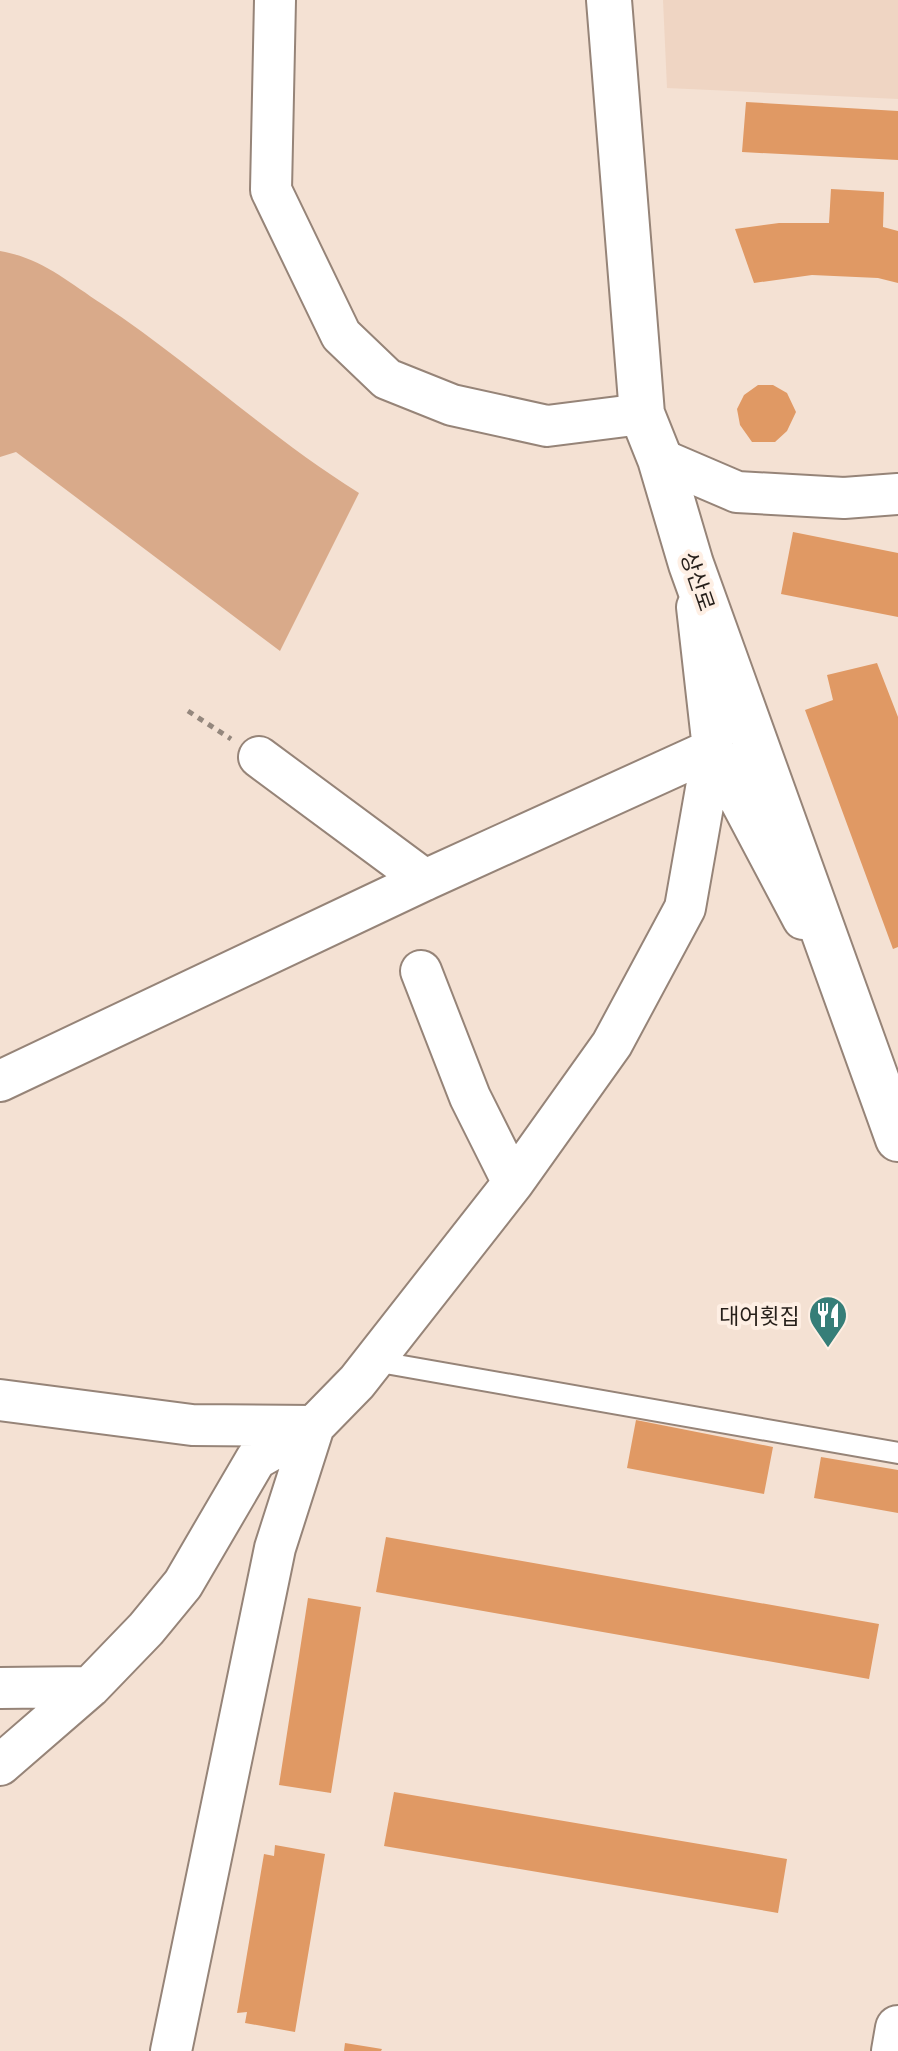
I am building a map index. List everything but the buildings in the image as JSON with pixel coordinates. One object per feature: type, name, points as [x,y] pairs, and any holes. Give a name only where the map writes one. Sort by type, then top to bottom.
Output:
[{"type":"street","points":[[275,0],[271,190],[341,335],[387,379],[452,405],[547,426],[642,414]]},
{"type":"street","name":"상산로","points":[[609,0],[642,414],[660,459],[691,564],[861,1027],[898,1139]]},
{"type":"street","points":[[660,459],[737,492],[844,498],[898,494]]},
{"type":"street","points":[[0,1765],[90,1687],[146,1629],[183,1584],[256,1459],[314,1426],[374,1361],[513,1183],[612,1044],[685,908],[713,749],[691,564]]},
{"type":"street","points":[[0,1081],[425,880],[713,749]]},
{"type":"street","points":[[713,749],[861,1027]]},
{"type":"street","points":[[259,757],[425,880]]},
{"type":"street","points":[[421,971],[470,1097],[513,1183]]},
{"type":"street","points":[[0,1400],[192,1425],[314,1426]]},
{"type":"street","points":[[171,2051],[275,1548],[314,1426]]},
{"type":"street","points":[[0,1688],[90,1687]]},
{"type":"street","points":[[894,2051],[898,2028]]},
{"type":"lane","points":[[374,1361],[898,1453]]},
{"type":"path","points":[[188,711],[259,757]]},
{"type":"shaded area","points":[[663,0],[898,0],[898,99],[667,88]]},
{"type":"shaded area","points":[[0,251],[28,259],[65,279],[167,350],[293,448],[359,493],[280,651],[16,452],[0,457]]},
{"type":"place","name":"대어횟집","points":[[828,1349]]}]
